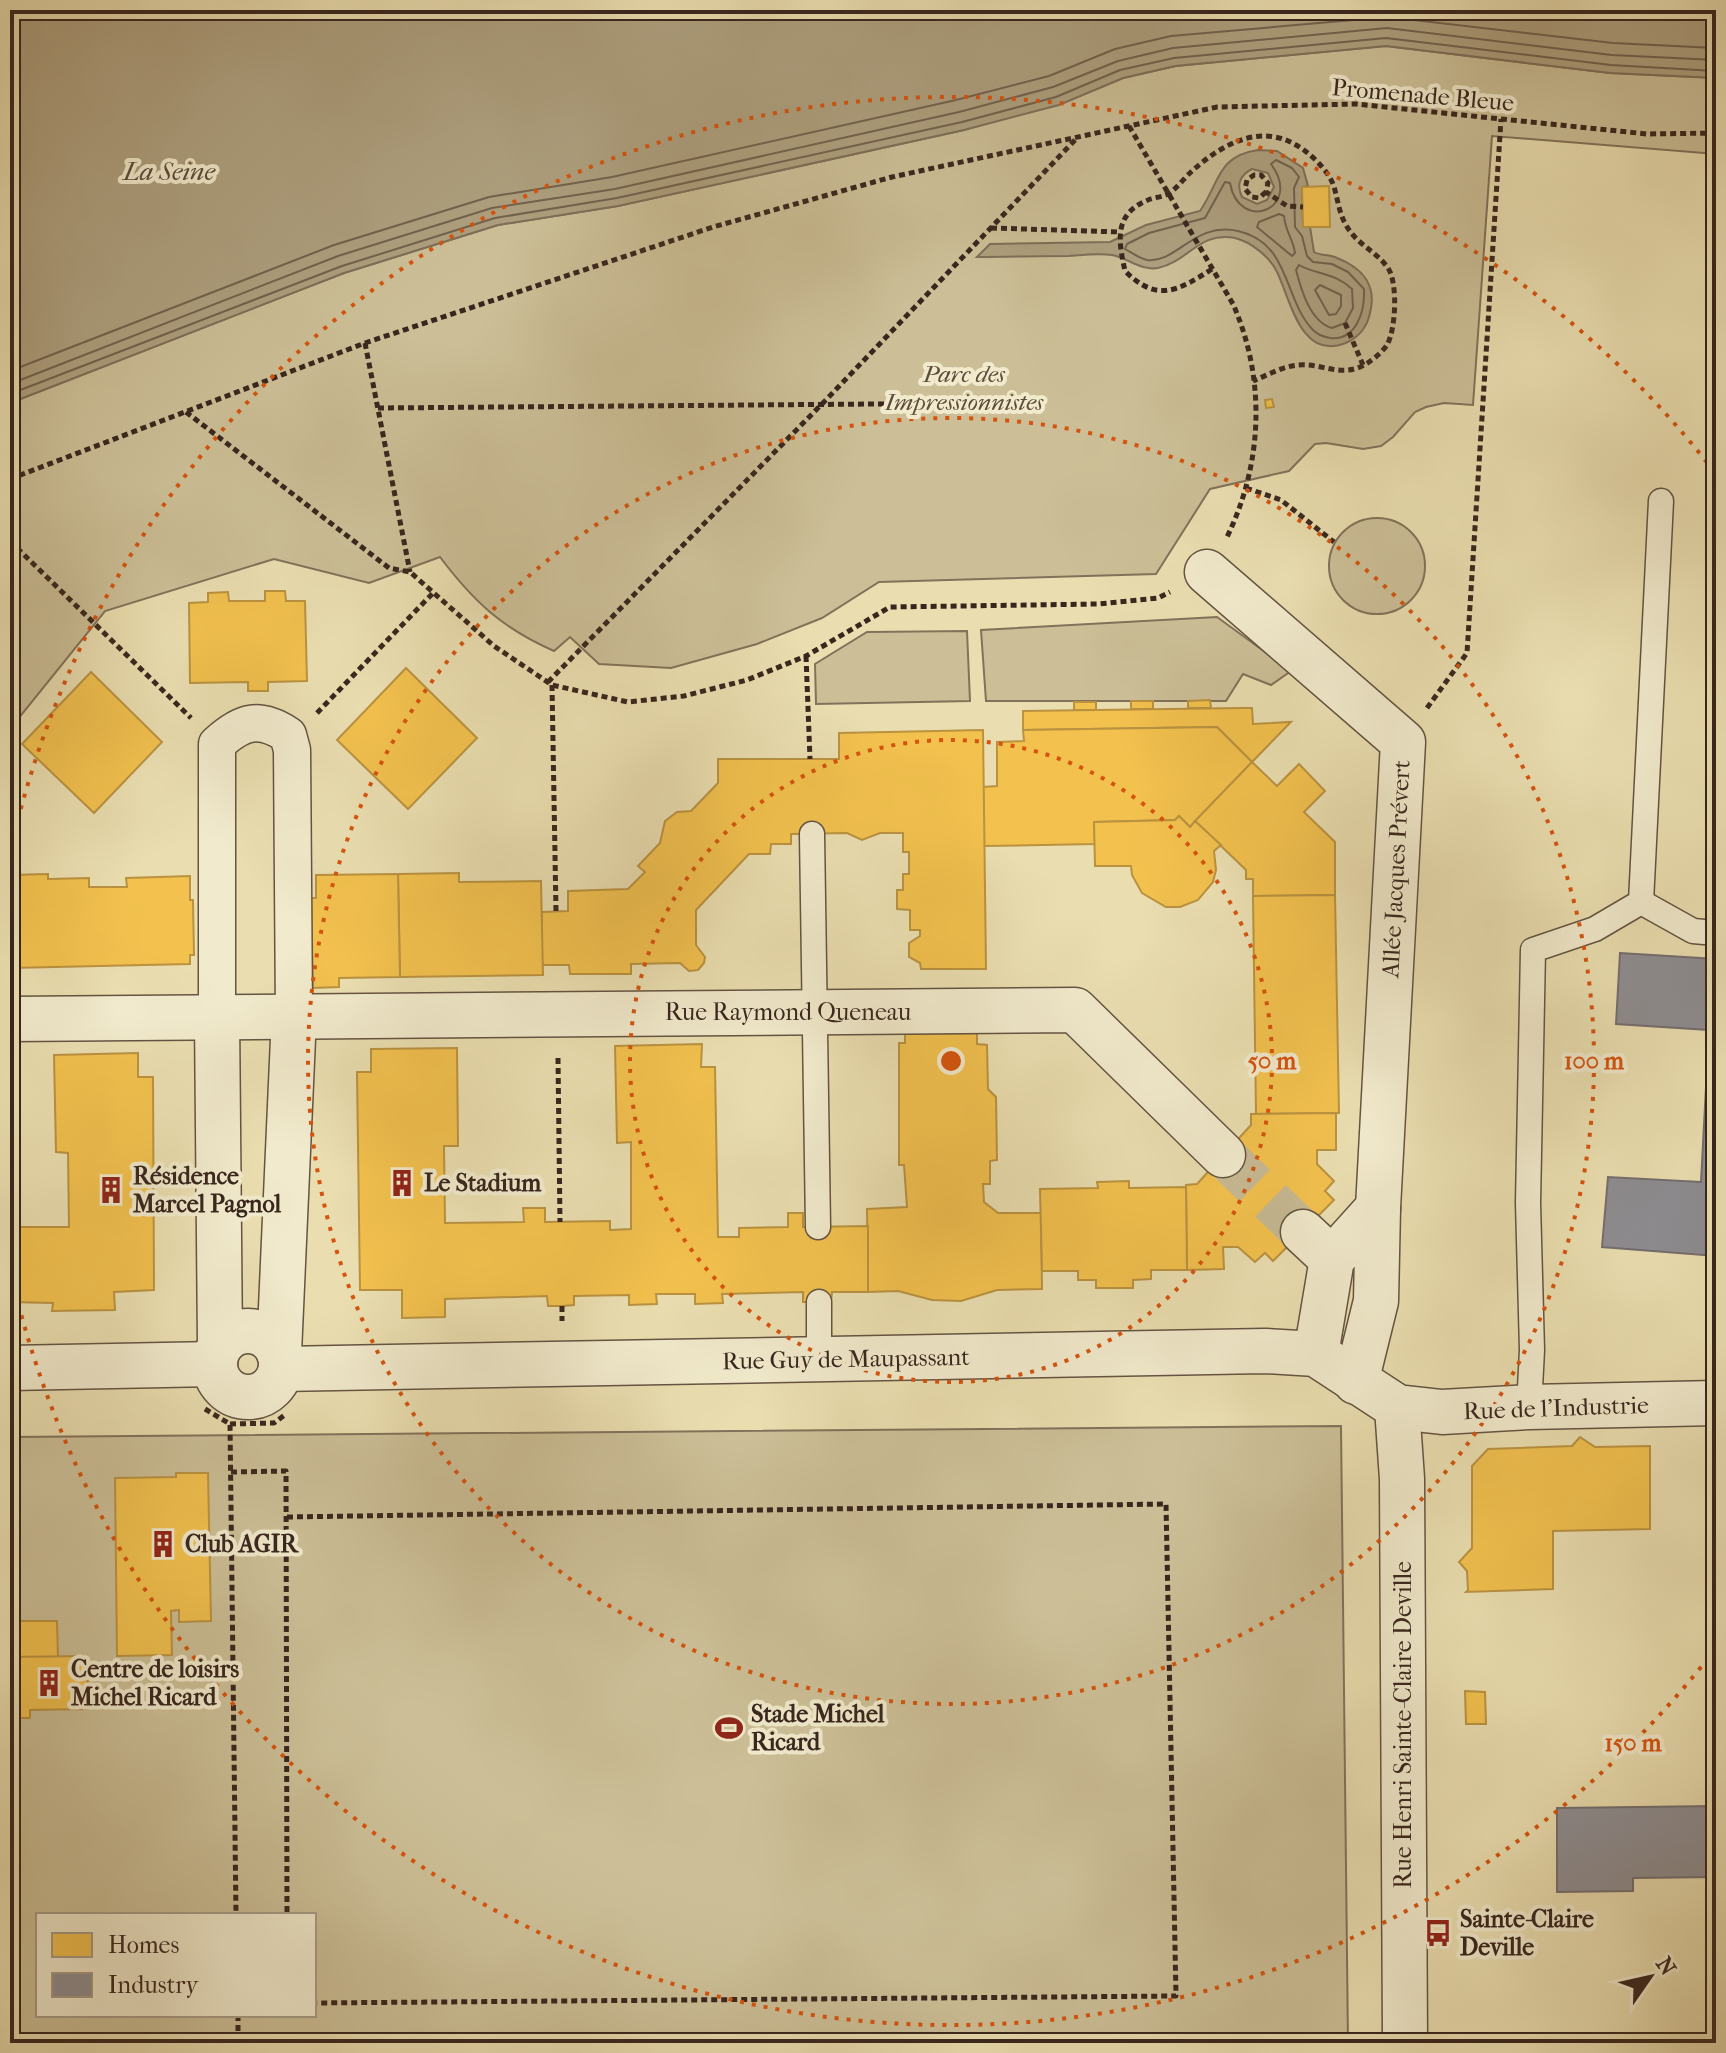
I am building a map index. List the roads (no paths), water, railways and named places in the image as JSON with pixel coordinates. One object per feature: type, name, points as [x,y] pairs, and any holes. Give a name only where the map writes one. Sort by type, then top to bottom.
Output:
[{"type":"street","name":"Allée Jacques Prévert","points":[[1207,572],[1403,742],[1378,1208],[1376,1301],[1356,1382]]},
{"type":"street","points":[[251,723],[271,724],[288,735],[292,750],[294,1016],[280,1361],[275,1383],[266,1392],[257,1396],[242,1396],[231,1392],[220,1381],[208,1358],[217,1017],[217,744],[230,732],[251,723]]},
{"type":"street","name":"Rue Raymond Queneau","points":[[10,1019],[1075,1010],[1223,1155]]},
{"type":"street","points":[[1378,1208],[1317,1246],[1316,1354],[1397,1407]]},
{"type":"street","name":"Rue Guy de Maupassant","points":[[280,1361],[819,1359],[1265,1351],[1316,1354]]},
{"type":"street","points":[[10,1368],[208,1358]]},
{"type":"street","name":"Rue de l'Industrie","points":[[1397,1407],[1442,1412],[1716,1403]]},
{"type":"street","name":"Rue Henri Sainte-Claire Deville","points":[[1397,1407],[1402,1479],[1405,2043]]},
{"type":"lane","points":[[1641,902],[1661,501]]},
{"type":"lane","points":[[812,834],[818,1227]]},
{"type":"lane","points":[[1641,902],[1693,931],[1716,933]]},
{"type":"lane","points":[[1529,1407],[1532,1350],[1528,1203],[1533,950],[1595,929],[1641,902]]},
{"type":"lane","points":[[819,1302],[819,1359]]},
{"type":"water","name":"La Seine","points":[[10,10],[1716,10],[1716,78],[1610,73],[1386,46],[1175,66],[1123,78],[1059,105],[964,130],[618,206],[498,225],[344,273],[10,403]]},
{"type":"water","points":[[1277,151],[1303,168],[1308,186],[1302,187],[1303,227],[1310,227],[1314,252],[1346,262],[1366,279],[1372,303],[1369,318],[1361,332],[1348,342],[1328,346],[1316,343],[1307,335],[1292,310],[1274,266],[1253,247],[1235,238],[1212,239],[1178,260],[1158,268],[1146,268],[1107,254],[977,257],[990,244],[1110,242],[1146,225],[1200,211],[1227,164],[1245,153]],"holes":[[[1252,169],[1268,173],[1274,187],[1267,200],[1257,204],[1242,197],[1239,184],[1245,174]]]},
{"type":"tunnel","points":[[1223,1155],[1303,1232]]},
{"type":"place","name":"Le Stadium","points":[[402,1183]]},
{"type":"place","name":"Résidence Marcel Pagnol","points":[[111,1190]]},
{"type":"place","name":"Club AGIR","points":[[163,1544]]},
{"type":"place","name":"Centre de loisirs Michel Ricard","points":[[49,1683]]},
{"type":"place","name":"Stade Michel Ricard","points":[[729,1728]]},
{"type":"place","name":"Sainte-Claire Deville","points":[[1438,1933]]},
{"type":"park label","name":"Parc des Impressionnistes","points":[[964,388]]}]
